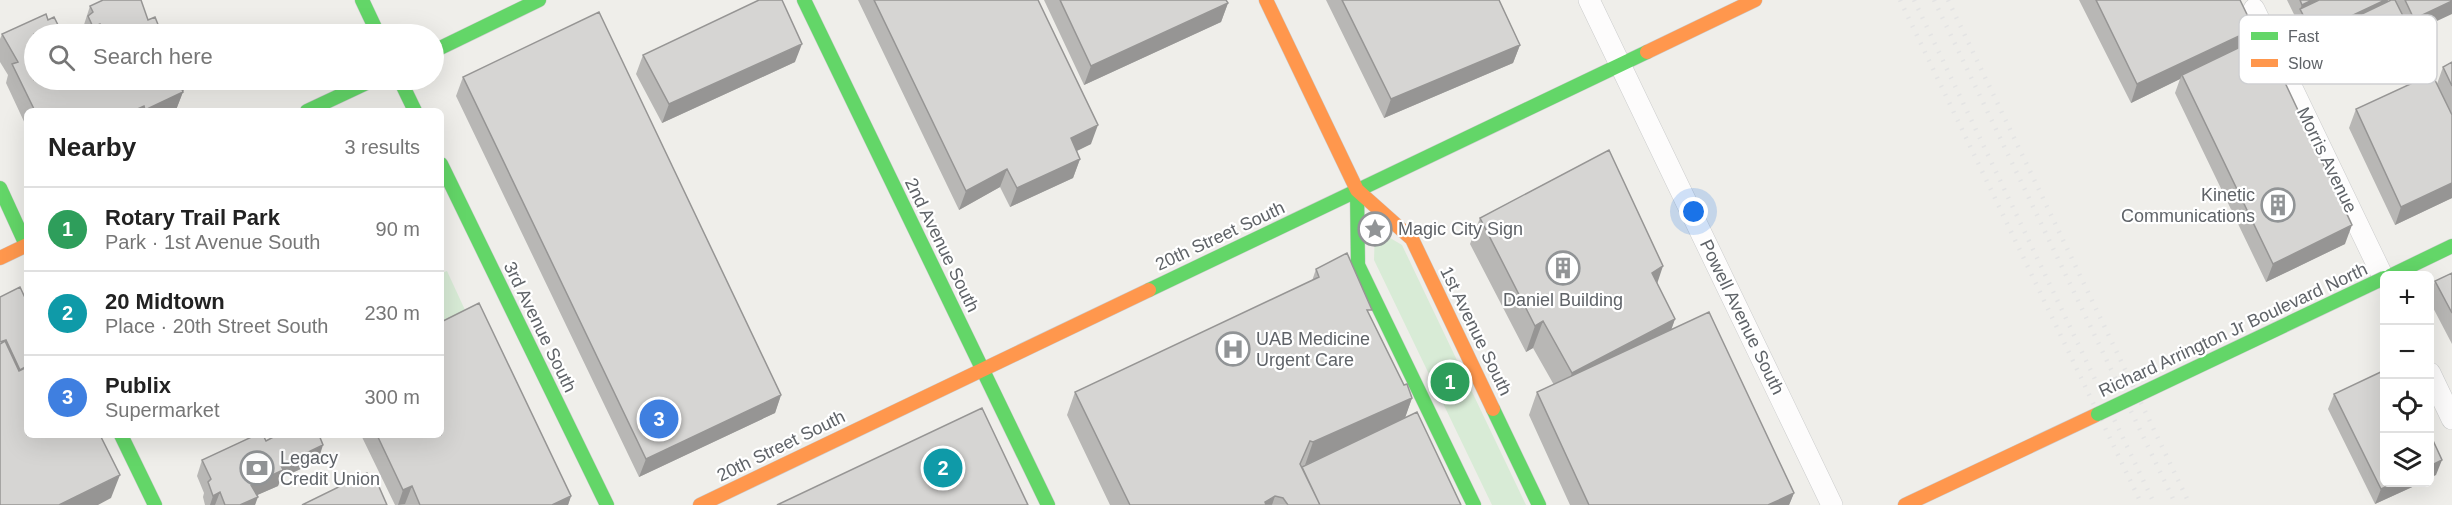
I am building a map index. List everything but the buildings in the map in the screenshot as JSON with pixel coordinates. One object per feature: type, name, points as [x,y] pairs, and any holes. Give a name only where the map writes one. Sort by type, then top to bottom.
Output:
[{"type":"street","points":[[362,0],[373,24]]},
{"type":"street","points":[[444,46],[539,0]]},
{"type":"street","name":"2nd Avenue South","points":[[804,0],[1048,505]]},
{"type":"street","name":"1st Avenue South","points":[[1266,0],[1357,190],[1412,238],[1539,505]]},
{"type":"street","name":"Powell Avenue South","points":[[1589,0],[1832,505]]},
{"type":"street","name":"20th Street South","points":[[700,505],[1755,0]]},
{"type":"street","name":"Morris Avenue","points":[[2254,9],[2257,15]]},
{"type":"street","name":"Morris Avenue","points":[[2290,84],[2381,271]]},
{"type":"street","points":[[313,108],[352,90]]},
{"type":"street","points":[[405,90],[414,108]]},
{"type":"street","name":"3rd Avenue South","points":[[444,170],[607,505]]},
{"type":"street","points":[[0,188],[24,240]]},
{"type":"street","name":"1st Avenue South","points":[[1357,190],[1358,265],[1474,505]]},
{"type":"street","name":"Richard Arrington Jr Boulevard North","points":[[2400,271],[2452,246]]},
{"type":"street","points":[[0,258],[24,247]]},
{"type":"street","name":"Richard Arrington Jr Boulevard North","points":[[1905,505],[2380,281]]},
{"type":"street","points":[[2433,379],[2452,419]]},
{"type":"street","points":[[122,438],[155,505]]},
{"type":"green space","points":[[1375,229],[1402,245],[1526,505],[1492,505],[1374,260]]},
{"type":"green space","points":[[447,271],[471,323],[444,336],[444,272]]},
{"type":"railway","points":[[1900,0],[2142,505]]},
{"type":"railway","points":[[1914,0],[2155,505]]},
{"type":"railway","points":[[1934,0],[2176,505]]},
{"type":"railway","points":[[1948,0],[2190,505]]},
{"type":"traffic: fast","points":[[362,0],[373,24]]},
{"type":"traffic: fast","points":[[444,46],[539,0]]},
{"type":"traffic: fast","points":[[804,0],[1048,505]]},
{"type":"traffic: fast","points":[[1149,290],[1647,52]]},
{"type":"traffic: fast","points":[[313,108],[352,90]]},
{"type":"traffic: fast","points":[[405,90],[414,108]]},
{"type":"traffic: fast","points":[[444,170],[607,505]]},
{"type":"traffic: fast","points":[[0,188],[24,240]]},
{"type":"traffic: fast","points":[[1357,190],[1358,265],[1474,505]]},
{"type":"traffic: fast","points":[[2400,271],[2452,246]]},
{"type":"traffic: fast","points":[[2098,414],[2380,280]]},
{"type":"traffic: fast","points":[[1493,409],[1539,505]]},
{"type":"traffic: fast","points":[[122,438],[155,505]]},
{"type":"traffic: slow","points":[[1266,0],[1357,190],[1412,239],[1493,409]]},
{"type":"traffic: slow","points":[[1647,52],[1755,0]]},
{"type":"traffic: slow","points":[[0,258],[24,246]]},
{"type":"traffic: slow","points":[[700,505],[1149,290]]},
{"type":"traffic: slow","points":[[1905,505],[2098,414]]},
{"type":"place","name":"Kinetic Communications","points":[[2278,205]]},
{"type":"place","name":"Magic City Sign","points":[[1375,229]]},
{"type":"place","name":"Daniel Building","points":[[1563,268]]},
{"type":"place","name":"UAB Medicine Urgent Care","points":[[1233,349]]},
{"type":"place","name":"Rotary Trail Park","points":[[1450,382]]},
{"type":"place","name":"Publix","points":[[659,419]]},
{"type":"place","name":"Legacy Credit Union","points":[[257,468]]},
{"type":"place","name":"20 Midtown","points":[[943,468]]}]
